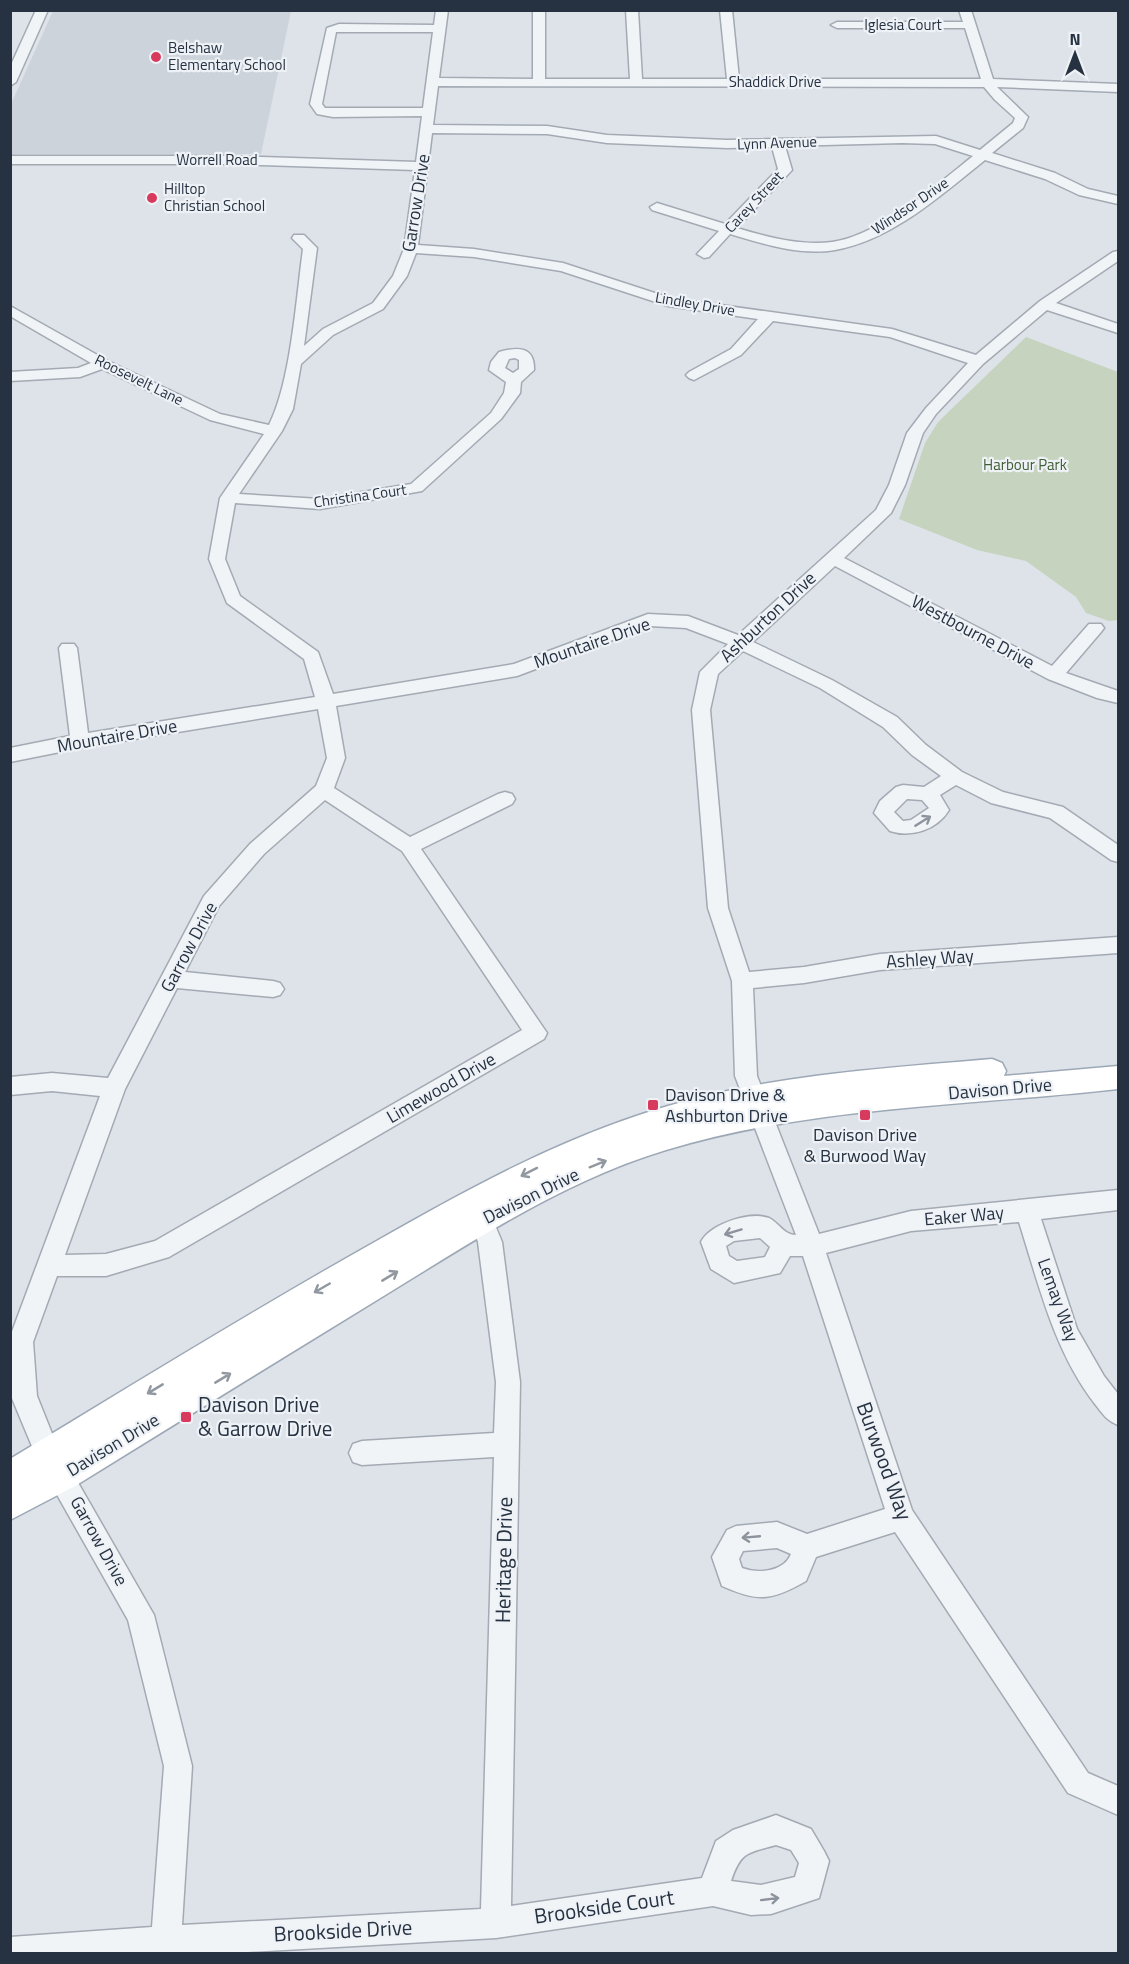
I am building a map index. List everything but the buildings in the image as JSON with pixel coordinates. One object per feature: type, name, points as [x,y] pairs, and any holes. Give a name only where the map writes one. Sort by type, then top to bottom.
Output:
[{"type":"main road","name":"Davison Drive","points":[[10,1504],[56,1465],[475,1212],[626,1152],[759,1106],[852,1083],[1119,1060]]},
{"type":"main road","name":"Davison Drive","points":[[759,1106],[843,1103],[1119,1078]]},
{"type":"main road","name":"Davison Drive","points":[[10,1478],[56,1465]]},
{"type":"street","points":[[10,82],[42,10]]},
{"type":"street","points":[[539,10],[539,82]]},
{"type":"street","points":[[632,10],[636,82]]},
{"type":"street","points":[[726,10],[733,82]]},
{"type":"street","name":"Windsor Drive","points":[[657,207],[729,229],[797,246],[834,246],[865,237],[919,204],[1019,124],[1022,117],[999,97],[988,83],[964,10]]},
{"type":"street","name":"Garrow Drive","points":[[165,1947],[178,1766],[140,1615],[56,1465],[24,1396],[21,1342],[114,1088],[212,902],[257,849],[324,790],[336,758],[326,702],[312,656],[233,599],[217,559],[228,498],[274,431],[285,409],[294,363],[328,332],[378,306],[400,276],[411,249],[441,20]]},
{"type":"street","name":"Lynn Avenue","points":[[441,20],[331,30],[316,104],[321,111],[333,113],[547,130],[607,139],[727,144],[936,140],[1050,176],[1084,192],[1119,200]]},
{"type":"street","name":"Iglesia Court","points":[[837,25],[969,26]]},
{"type":"street","name":"Shaddick Drive","points":[[432,82],[1037,83],[1119,88]]},
{"type":"street","name":"Carey Street","points":[[704,254],[785,170],[778,143]]},
{"type":"street","name":"Worrell Road","points":[[10,160],[226,160],[423,166]]},
{"type":"street","points":[[294,363],[310,248],[299,238]]},
{"type":"street","name":"Lindley Drive","points":[[411,249],[474,253],[563,267],[668,302],[892,333],[978,361]]},
{"type":"street","name":"Ashburton Drive","points":[[759,1106],[746,1076],[742,981],[718,908],[701,710],[709,672],[739,642],[883,513],[897,485],[915,433],[931,411],[978,361],[1045,304],[1118,256]]},
{"type":"street","points":[[1045,304],[1119,329]]},
{"type":"street","name":"Roosevelt Lane","points":[[10,310],[103,364],[215,417],[236,424],[274,431]]},
{"type":"street","points":[[694,375],[736,352],[769,316]]},
{"type":"street","points":[[10,377],[80,372],[103,364]]},
{"type":"street","name":"Christina Court","points":[[228,498],[320,504],[417,488],[496,416],[512,393],[514,380]]},
{"type":"street","name":"Westbourne Drive","points":[[832,558],[1054,675],[1103,694],[1119,697]]},
{"type":"street","name":"Mountaire Drive","points":[[10,755],[80,741],[517,670],[648,620],[688,622],[739,642],[826,684],[890,722],[919,750],[955,777],[998,798],[1056,812],[1119,855]]},
{"type":"street","points":[[1054,675],[1095,628]]},
{"type":"street","points":[[68,648],[80,741]]},
{"type":"street","points":[[927,794],[955,777]]},
{"type":"street","name":"Limewood Drive","points":[[48,1266],[106,1265],[161,1250],[536,1033],[409,846],[324,790]]},
{"type":"street","points":[[409,846],[506,799]]},
{"type":"street","name":"Ashley Way","points":[[742,981],[804,975],[880,962],[1119,945]]},
{"type":"street","points":[[171,979],[273,989]]},
{"type":"street","points":[[10,1086],[52,1082],[114,1088]]},
{"type":"street","name":"Burwood Way","points":[[759,1106],[769,1138],[812,1246],[901,1517],[1078,1783],[1119,1801]]},
{"type":"street","name":"Eaker Way","points":[[784,1245],[812,1246],[911,1221],[1119,1200]]},
{"type":"street","name":"Lemay Way","points":[[1027,1211],[1066,1333],[1095,1384],[1119,1413]]},
{"type":"street","name":"Heritage Drive","points":[[475,1212],[490,1242],[508,1382],[496,1923]]},
{"type":"street","points":[[362,1453],[506,1444]]},
{"type":"street","points":[[807,1547],[901,1517]]},
{"type":"street","name":"Brookside Court","points":[[496,1923],[713,1891]]},
{"type":"street","name":"Brookside Drive","points":[[10,1952],[165,1947],[496,1923]]},
{"type":"shaded area","name":"Belshaw Elementary School","points":[[53,11],[291,11],[261,154],[11,154],[11,104]]},
{"type":"green space","name":"Harbour Park","points":[[1026,337],[1118,372],[1118,620],[1109,621],[1086,613],[1076,597],[1026,561],[977,550],[899,519],[925,443],[938,422]]},
{"type":"place","name":"Belshaw Elementary School","points":[[156,57]]},
{"type":"place","name":"Hilltop Christian School","points":[[152,198]]},
{"type":"place","name":"Davison Drive & Ashburton Drive","points":[[653,1105]]},
{"type":"place","name":"Davison Drive & Burwood Way","points":[[865,1115]]},
{"type":"place","name":"Davison Drive & Garrow Drive","points":[[186,1417]]}]
